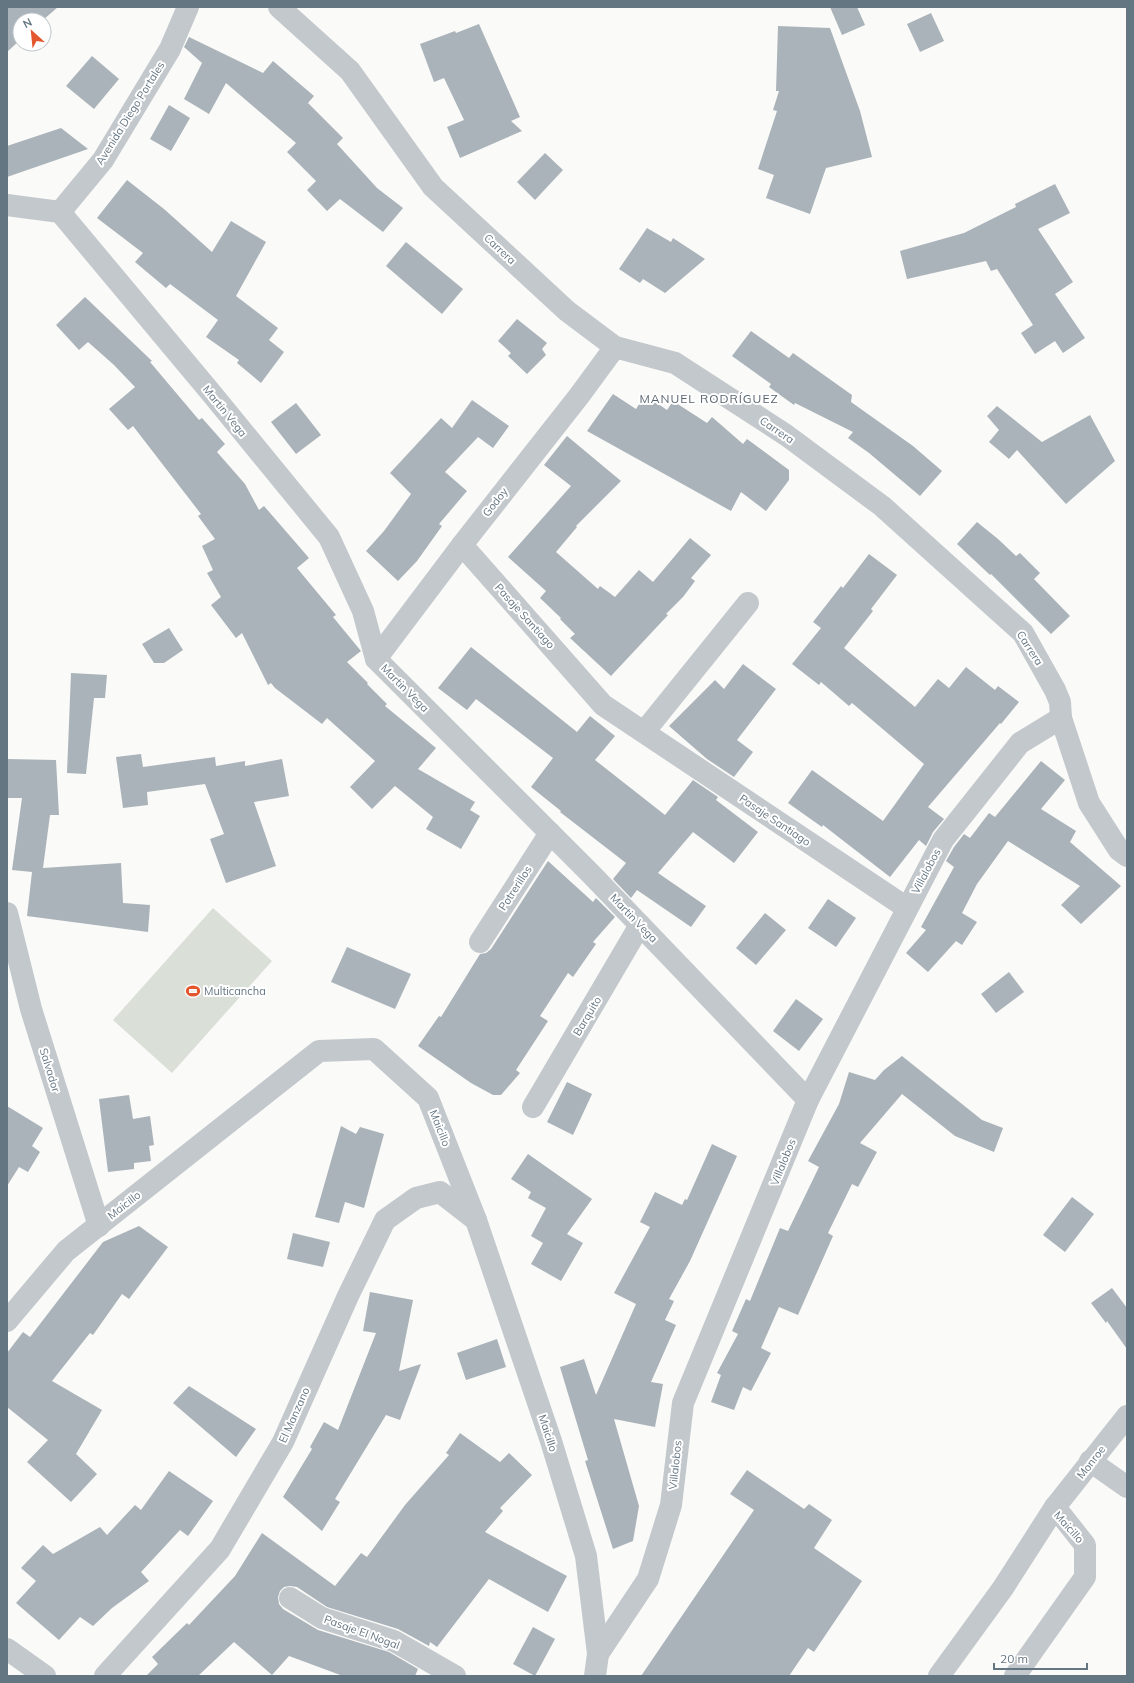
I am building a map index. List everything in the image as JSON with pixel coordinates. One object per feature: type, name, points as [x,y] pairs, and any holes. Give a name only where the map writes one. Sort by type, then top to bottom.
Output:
[{"type":"street","name":"Avenida Diego Portales","points":[[60,212],[102,160],[170,49],[188,7]]},
{"type":"street","name":"Carrera","points":[[279,7],[350,71],[433,187],[568,311],[615,347],[675,363],[786,435],[882,506],[1024,633],[1060,702],[1061,718],[1089,803],[1119,850],[1127,856]]},
{"type":"street","points":[[7,205],[60,212]]},
{"type":"street","name":"Martin Vega","points":[[60,212],[329,537],[363,611],[376,659],[550,833],[808,1100]]},
{"type":"street","name":"Godoy","points":[[376,659],[462,545],[579,396],[615,347]]},
{"type":"street","name":"Pasaje Santiago","points":[[462,545],[603,705],[906,908]]},
{"type":"street","points":[[644,732],[748,603]]},
{"type":"street","name":"Villalobos","points":[[598,1654],[648,1579],[671,1505],[683,1403],[808,1100],[906,908],[943,840],[1020,743],[1061,718]]},
{"type":"street","name":"Potrerillos","points":[[480,942],[550,833]]},
{"type":"street","name":"Salvador","points":[[7,913],[31,1009],[99,1226]]},
{"type":"street","name":"Barquito","points":[[533,1107],[640,925]]},
{"type":"street","name":"Maicillo","points":[[7,1321],[66,1251],[319,1051],[374,1049],[428,1098],[476,1220],[551,1441],[586,1556],[598,1654],[595,1676]]},
{"type":"street","name":"El Manzano","points":[[105,1676],[220,1549],[283,1442],[348,1296],[385,1220],[416,1198],[440,1192],[476,1220]]},
{"type":"street","name":"Monroe","points":[[1055,1508],[1127,1416]]},
{"type":"street","points":[[1090,1462],[1127,1487]]},
{"type":"street","name":"Maicillo","points":[[939,1676],[1003,1588],[1055,1508],[1085,1545],[1085,1577],[1015,1676]]},
{"type":"street","name":"Pasaje El Nogal","points":[[290,1598],[322,1618],[394,1641],[454,1676]]},
{"type":"street","points":[[7,1649],[46,1676]]},
{"type":"shaded area","name":"Multicancha","points":[[213,908],[272,961],[172,1073],[113,1020]]},
{"type":"building","points":[[7,7],[58,7],[52,12],[12,12],[12,47],[7,52]]},
{"type":"building","points":[[830,7],[857,7],[865,25],[842,35]]},
{"type":"building","points":[[931,13],[944,41],[920,52],[907,24]]},
{"type":"building","points":[[479,24],[520,117],[511,121],[522,131],[460,158],[447,127],[464,120],[444,78],[434,82],[420,44]]},
{"type":"building","points":[[778,26],[830,28],[860,111],[872,157],[826,168],[810,214],[766,198],[774,175],[758,169],[777,111],[773,110],[779,91],[776,91]]},
{"type":"building","points":[[189,37],[263,73],[273,61],[314,96],[308,103],[343,138],[337,144],[377,188],[403,208],[383,232],[340,199],[327,211],[307,190],[316,181],[287,152],[296,143],[226,83],[209,114],[184,99],[202,63],[184,47]]},
{"type":"building","points":[[92,56],[119,79],[94,109],[66,86]]},
{"type":"building","points":[[169,105],[190,118],[171,151],[150,139]]},
{"type":"building","points":[[61,128],[88,149],[7,177],[7,146]]},
{"type":"building","points":[[545,153],[563,170],[535,200],[517,182]]},
{"type":"building","points":[[127,180],[164,209],[212,252],[231,221],[266,242],[236,296],[278,328],[269,340],[284,352],[261,383],[237,363],[239,360],[206,337],[218,320],[170,284],[166,288],[135,262],[143,253],[97,218]]},
{"type":"building","points":[[1055,184],[1070,213],[1038,229],[1073,282],[1055,294],[1085,338],[1063,353],[1055,341],[1035,354],[1021,333],[1033,325],[997,269],[991,271],[986,261],[907,279],[900,251],[964,233],[1016,207],[1015,204]]},
{"type":"building","points":[[647,228],[671,242],[673,238],[705,259],[665,293],[643,279],[640,283],[619,269]]},
{"type":"building","points":[[406,242],[463,289],[442,314],[386,266]]},
{"type":"building","points":[[85,297],[152,361],[150,362],[199,420],[202,418],[225,444],[217,452],[245,484],[259,510],[264,506],[309,558],[297,568],[336,615],[333,617],[361,651],[347,662],[387,704],[385,706],[436,748],[418,769],[475,802],[470,810],[480,816],[461,849],[426,829],[433,817],[395,786],[372,809],[350,787],[375,761],[327,718],[322,724],[275,688],[271,683],[268,685],[242,633],[236,638],[211,605],[221,597],[207,573],[213,570],[202,546],[215,539],[198,516],[201,514],[133,426],[128,430],[109,409],[135,387],[114,365],[88,342],[79,350],[56,325]]},
{"type":"building","points":[[517,319],[547,343],[542,349],[546,355],[527,374],[508,356],[511,353],[498,341]]},
{"type":"building","points":[[751,331],[789,358],[793,353],[852,395],[851,402],[913,446],[942,471],[920,496],[869,453],[848,438],[853,432],[795,403],[794,405],[769,387],[771,384],[732,356]]},
{"type":"building","points":[[613,394],[636,409],[645,395],[667,410],[673,401],[707,423],[712,417],[743,444],[747,439],[789,470],[789,480],[766,511],[741,492],[731,511],[587,431]]},
{"type":"building","points":[[472,400],[509,426],[493,448],[478,437],[445,472],[467,491],[439,524],[442,526],[417,561],[398,581],[366,551],[384,531],[411,494],[390,473],[441,418],[452,428]]},
{"type":"building","points":[[296,403],[321,435],[296,454],[271,422]]},
{"type":"building","points":[[997,406],[1042,442],[1090,415],[1115,461],[1066,504],[1017,450],[1009,459],[989,442],[999,430],[987,416]]},
{"type":"building","points":[[567,436],[621,481],[576,526],[577,527],[556,552],[598,589],[600,586],[615,597],[639,570],[653,582],[690,538],[711,555],[691,578],[695,581],[683,597],[611,676],[570,638],[575,634],[540,598],[546,591],[508,557],[571,486],[544,465]]},
{"type":"building","points":[[977,522],[1016,556],[1020,553],[1040,573],[1034,579],[1070,616],[1051,634],[991,574],[990,575],[957,544]]},
{"type":"building","points":[[869,554],[897,575],[871,609],[873,611],[844,648],[915,707],[938,679],[949,688],[966,667],[995,690],[998,686],[1019,702],[928,807],[944,819],[933,832],[926,846],[919,840],[890,877],[823,825],[822,827],[788,803],[812,770],[883,821],[924,764],[852,703],[849,706],[821,682],[819,685],[792,664],[821,628],[813,622],[841,586],[843,588]]},
{"type":"building","points":[[169,628],[183,650],[164,663],[154,663],[142,644]]},
{"type":"building","points":[[471,647],[577,732],[590,716],[615,736],[595,760],[665,815],[693,780],[718,797],[716,800],[758,832],[734,863],[693,832],[658,873],[706,906],[691,927],[637,890],[631,898],[613,879],[626,863],[560,812],[561,811],[531,787],[553,758],[476,699],[467,710],[438,688]]},
{"type":"building","points":[[743,664],[776,689],[737,740],[753,752],[734,777],[707,759],[669,726],[715,680],[724,689]]},
{"type":"building","points":[[71,673],[107,675],[105,698],[94,698],[86,774],[67,773]]},
{"type":"building","points":[[141,754],[143,767],[215,757],[216,766],[245,761],[245,766],[282,759],[289,796],[254,802],[276,866],[226,883],[210,839],[224,834],[205,784],[147,792],[148,805],[123,808],[116,757]]},
{"type":"building","points":[[7,759],[56,760],[59,815],[50,815],[43,868],[121,863],[123,903],[150,905],[148,932],[27,916],[32,872],[12,870],[22,798],[7,798]]},
{"type":"building","points":[[1041,761],[1065,780],[1041,809],[1076,831],[1070,842],[1121,886],[1081,924],[1061,905],[1080,886],[1008,841],[977,884],[962,913],[977,922],[962,945],[956,941],[928,972],[906,953],[926,930],[921,927],[954,867],[946,861],[964,834],[970,838],[989,813],[995,817]]},
{"type":"building","points":[[548,861],[593,902],[596,898],[615,917],[593,942],[596,944],[573,977],[568,973],[540,1016],[548,1021],[516,1070],[520,1073],[501,1095],[493,1095],[471,1083],[418,1046],[439,1016],[441,1017],[480,954],[486,953],[491,949]]},
{"type":"building","points":[[828,899],[856,918],[836,947],[808,928]]},
{"type":"building","points":[[765,913],[786,930],[756,965],[736,948]]},
{"type":"building","points":[[347,947],[411,974],[395,1009],[331,982]]},
{"type":"building","points":[[1009,972],[1024,992],[996,1013],[981,994]]},
{"type":"building","points":[[796,999],[823,1019],[799,1051],[773,1031]]},
{"type":"building","points":[[902,1056],[982,1120],[1003,1128],[994,1152],[955,1136],[902,1094],[860,1143],[877,1152],[858,1187],[852,1184],[828,1233],[833,1236],[798,1315],[779,1307],[761,1348],[771,1353],[751,1391],[743,1387],[734,1410],[711,1402],[721,1375],[717,1373],[738,1334],[732,1331],[746,1299],[750,1301],[780,1228],[788,1231],[819,1167],[808,1161],[839,1104],[849,1072],[875,1080],[884,1070]]},
{"type":"building","points":[[567,1082],[592,1094],[573,1135],[547,1122]]},
{"type":"building","points":[[129,1095],[133,1119],[150,1116],[154,1145],[149,1146],[151,1161],[134,1163],[134,1169],[108,1172],[99,1099]]},
{"type":"building","points":[[7,1106],[43,1128],[32,1146],[40,1152],[28,1172],[19,1167],[7,1186]]},
{"type":"building","points":[[341,1126],[356,1134],[360,1127],[384,1134],[364,1208],[345,1202],[339,1223],[315,1217]]},
{"type":"building","points":[[712,1144],[737,1156],[690,1261],[669,1299],[674,1301],[665,1320],[676,1325],[651,1382],[663,1384],[655,1427],[614,1419],[639,1506],[633,1541],[613,1549],[585,1461],[588,1460],[560,1367],[584,1359],[596,1395],[636,1304],[614,1293],[650,1227],[640,1222],[655,1192],[682,1205],[685,1199],[687,1200]]},
{"type":"building","points":[[528,1154],[592,1199],[567,1234],[583,1243],[561,1281],[531,1264],[543,1243],[531,1236],[546,1208],[528,1198],[531,1192],[511,1179]]},
{"type":"building","points":[[1072,1197],[1094,1214],[1065,1252],[1043,1235]]},
{"type":"building","points":[[139,1226],[168,1247],[129,1299],[122,1294],[93,1335],[90,1333],[52,1381],[102,1410],[76,1454],[97,1474],[71,1502],[27,1462],[48,1440],[7,1407],[7,1353],[23,1332],[30,1337],[103,1242]]},
{"type":"building","points":[[293,1233],[330,1242],[323,1267],[287,1259]]},
{"type":"building","points":[[1112,1288],[1127,1308],[1127,1349],[1107,1321],[1106,1323],[1091,1303]]},
{"type":"building","points":[[370,1292],[413,1300],[399,1371],[421,1364],[400,1420],[386,1415],[335,1499],[340,1502],[322,1531],[283,1497],[312,1449],[310,1447],[324,1422],[338,1430],[376,1333],[363,1331]]},
{"type":"building","points":[[497,1339],[506,1367],[466,1380],[457,1353]]},
{"type":"building","points":[[189,1386],[256,1429],[236,1457],[173,1403]]},
{"type":"building","points":[[460,1433],[500,1462],[509,1453],[532,1475],[500,1508],[503,1511],[485,1532],[567,1576],[548,1612],[489,1579],[437,1647],[430,1642],[429,1646],[398,1629],[327,1607],[297,1587],[290,1586],[284,1587],[280,1591],[278,1597],[279,1604],[283,1609],[318,1630],[389,1652],[418,1669],[415,1676],[343,1676],[289,1656],[272,1675],[234,1642],[198,1676],[146,1676],[158,1664],[152,1657],[187,1623],[189,1625],[235,1576],[262,1533],[335,1586],[361,1553],[367,1557],[405,1505],[449,1455],[446,1453]]},
{"type":"building","points":[[747,1470],[804,1509],[809,1504],[832,1520],[814,1548],[862,1581],[814,1652],[808,1648],[789,1676],[641,1676],[754,1510],[730,1494]]},
{"type":"building","points":[[169,1471],[213,1501],[188,1536],[180,1530],[141,1572],[149,1581],[112,1608],[93,1626],[80,1617],[59,1640],[16,1603],[36,1581],[21,1568],[43,1545],[53,1554],[100,1527],[107,1535],[135,1505],[141,1510]]},
{"type":"building","points":[[533,1627],[555,1639],[535,1676],[513,1664]]},
{"type":"place","name":"Multicancha","points":[[193,991]]},
{"type":"district","name":"MANUEL RODRÍGUEZ","points":[[709,399]]}]
